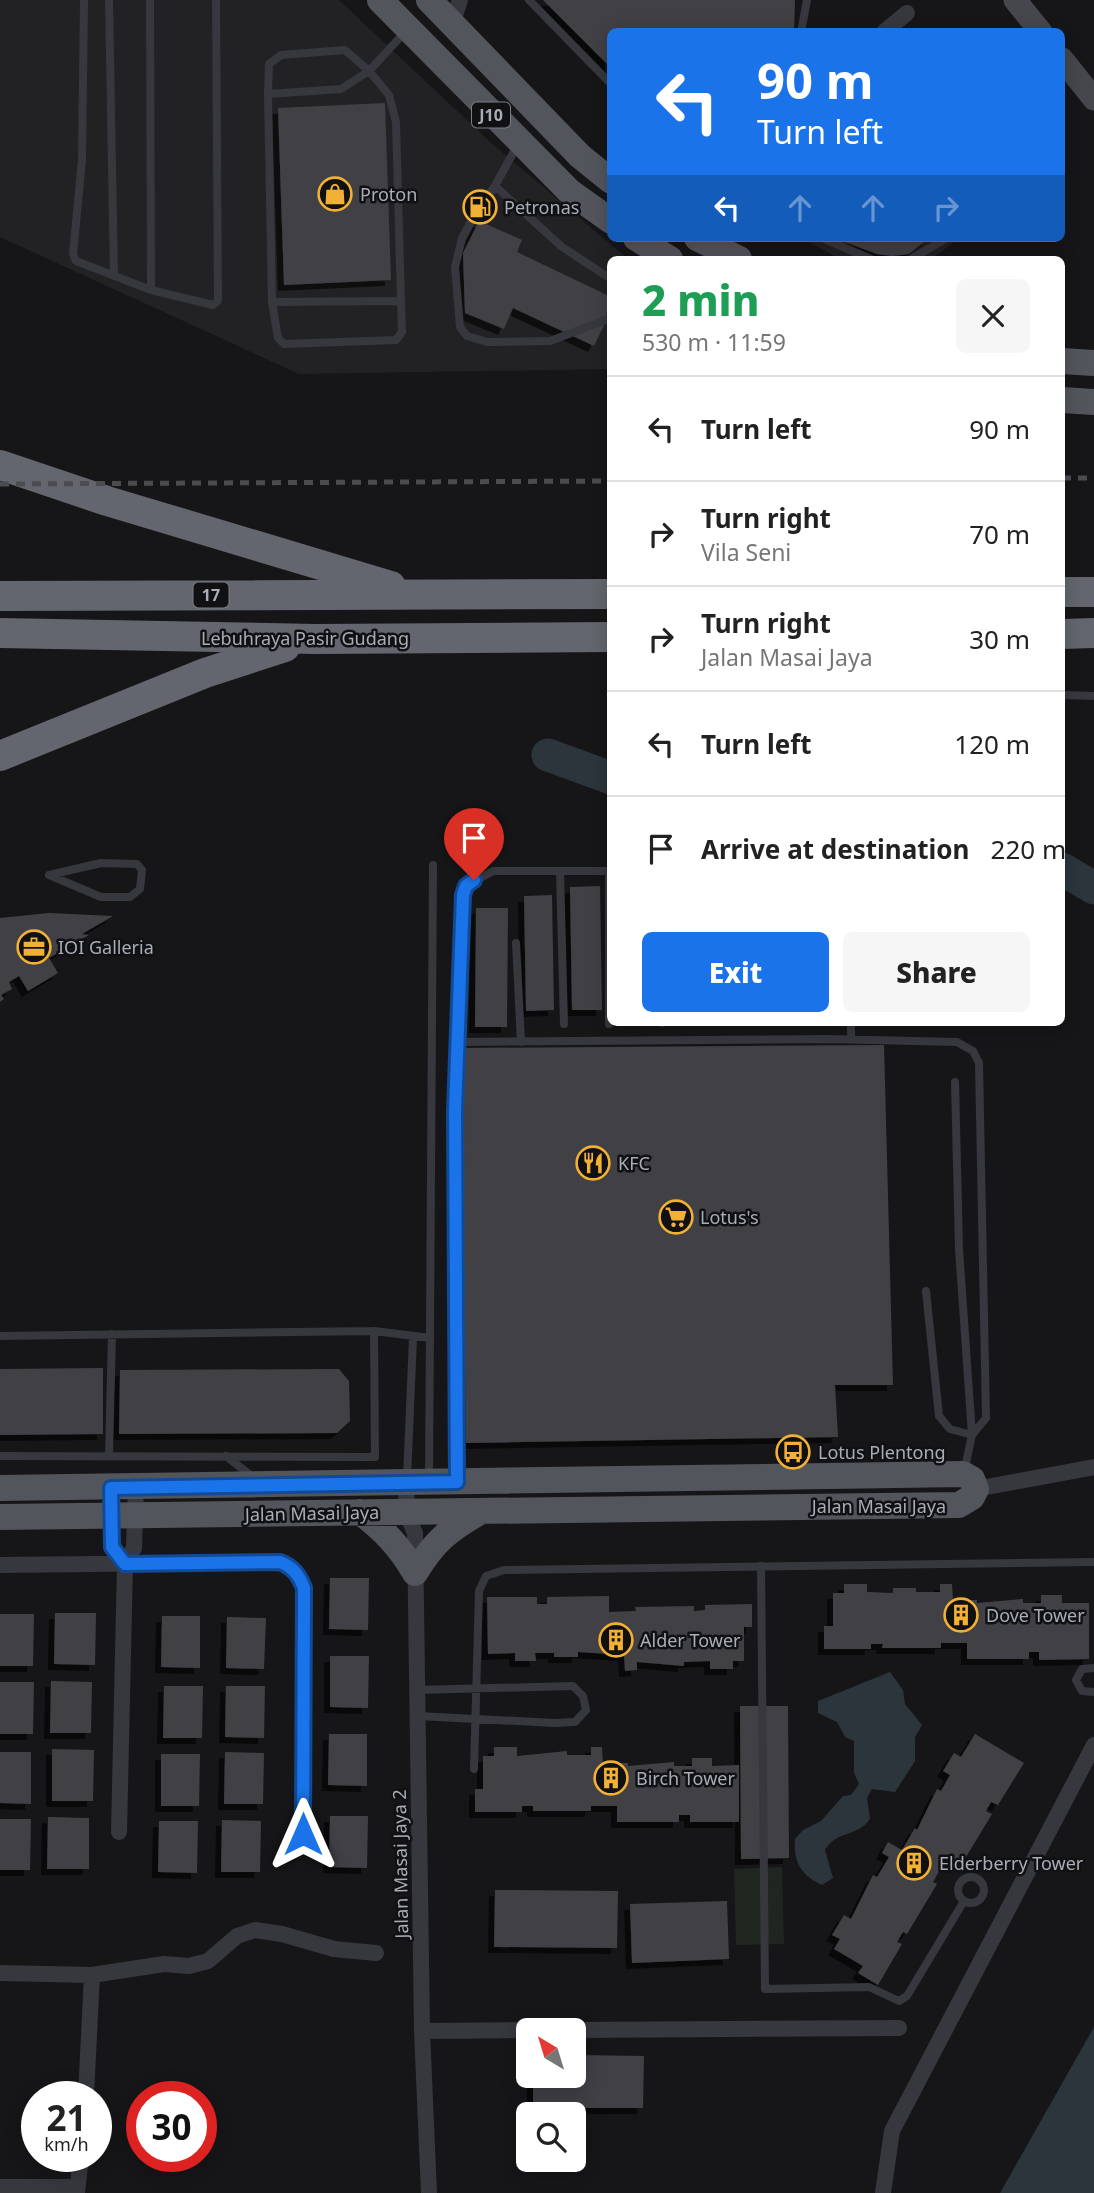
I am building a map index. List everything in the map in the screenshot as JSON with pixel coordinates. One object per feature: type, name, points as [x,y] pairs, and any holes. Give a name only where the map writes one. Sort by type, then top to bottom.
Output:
[{"type":"highway","points":[[0,465],[107,501],[422,595]]},
{"type":"highway","points":[[1065,593],[1094,592]]},
{"type":"highway","name":"17","points":[[0,596],[607,594]]},
{"type":"highway","name":"Lebuhraya Pasir Gudang","points":[[0,633],[316,639],[607,637]]},
{"type":"highway","points":[[1065,634],[1094,634]]},
{"type":"highway","points":[[0,756],[205,673],[316,639]]},
{"type":"main road","name":"J10","points":[[380,0],[519,144],[569,191],[607,217]]},
{"type":"main road","name":"J10","points":[[429,0],[456,12],[580,156],[607,178]]},
{"type":"main road","points":[[642,242],[665,256]]},
{"type":"main road","points":[[705,242],[733,256]]},
{"type":"main road","points":[[1065,361],[1094,363]]},
{"type":"main road","points":[[1065,400],[1094,402]]},
{"type":"main road","name":"Jalan Masai Jaya","points":[[0,1488],[457,1482],[970,1482],[972,1497],[959,1505],[483,1511],[416,1519],[360,1512],[0,1517]]},
{"type":"main road","points":[[360,1512],[386,1531],[400,1547],[415,1573],[429,1550],[445,1532],[483,1511]]},
{"type":"street","points":[[1015,0],[1038,28]]},
{"type":"street","points":[[889,28],[907,13]]},
{"type":"street","points":[[1065,63],[1094,99]]},
{"type":"street","points":[[970,1482],[1094,1467]]},
{"type":"street","name":"Jalan Masai Jaya 2","points":[[418,1483],[415,1573],[417,1716],[422,2031],[429,2193]]},
{"type":"street","name":"Jalan Masai Jaya 2","points":[[416,1519],[418,1483]]},
{"type":"street","points":[[124,1488],[123,1516],[112,1547],[125,1564]]},
{"type":"street","points":[[119,1832],[125,1564],[134,1548],[123,1516],[124,1488]]},
{"type":"street","points":[[0,1565],[280,1562],[288,1566],[304,1588],[303,1834]]},
{"type":"street","points":[[883,2193],[892,2131],[1094,1745]]},
{"type":"street","points":[[0,1973],[92,1975],[164,1964],[199,1964],[215,1957],[247,1931],[282,1934],[334,1949],[376,1953]]},
{"type":"street","points":[[87,2081],[92,1975]]},
{"type":"street","points":[[586,2030],[899,2028]]},
{"type":"street","points":[[422,2031],[516,2030]]},
{"type":"street","points":[[0,2187],[77,2190],[79,2172]]},
{"type":"lane","points":[[84,0],[82,160],[73,254],[82,265],[151,289],[213,305],[218,300],[216,0]]},
{"type":"lane","points":[[109,0],[114,276]]},
{"type":"lane","points":[[150,0],[151,289]]},
{"type":"lane","points":[[529,0],[607,80]]},
{"type":"lane","points":[[802,28],[807,0]]},
{"type":"lane","points":[[268,94],[341,89],[369,71],[408,27]]},
{"type":"lane","points":[[345,50],[369,71],[394,104],[402,331],[396,340],[284,344],[278,338],[272,302],[269,64],[281,55],[345,50]]},
{"type":"lane","points":[[519,144],[462,238],[455,267],[460,327],[467,336],[487,342],[550,341],[607,320]]},
{"type":"lane","points":[[495,186],[562,247],[607,276]]},
{"type":"lane","points":[[831,242],[864,256]]},
{"type":"lane","points":[[916,256],[940,242]]},
{"type":"lane","points":[[272,302],[401,301]]},
{"type":"lane","points":[[1065,695],[1094,695]]},
{"type":"lane","points":[[101,863],[125,863],[137,864],[142,879],[140,889],[130,897],[119,899],[101,897],[49,875],[101,863]]},
{"type":"lane","points":[[418,1483],[430,1338],[433,865]]},
{"type":"lane","points":[[457,1482],[456,1042],[463,895],[466,886],[493,871],[607,871]]},
{"type":"lane","points":[[560,872],[565,1042]]},
{"type":"lane","points":[[516,943],[521,1042]]},
{"type":"lane","points":[[609,1026],[609,1032]]},
{"type":"lane","points":[[851,1026],[851,1040]]},
{"type":"lane","points":[[456,1042],[565,1042],[609,1032],[662,1029],[707,1035],[802,1034],[851,1040],[957,1042],[973,1051],[979,1063],[986,1418],[972,1435]]},
{"type":"lane","points":[[955,1082],[959,1249],[972,1435],[970,1482]]},
{"type":"lane","points":[[926,1291],[939,1416],[950,1429],[972,1435]]},
{"type":"lane","points":[[0,1336],[374,1331],[413,1338],[430,1338]]},
{"type":"lane","points":[[0,1456],[375,1457],[374,1331]]},
{"type":"lane","points":[[109,1456],[111,1334]]},
{"type":"lane","points":[[413,1338],[418,1483]]},
{"type":"lane","points":[[226,1456],[262,1485]]},
{"type":"lane","points":[[474,1769],[479,1591],[485,1576],[504,1570],[1094,1562]]},
{"type":"lane","points":[[761,1566],[765,1989],[869,1987],[899,2001],[907,1996],[964,1901]]},
{"type":"lane","points":[[1094,1668],[1082,1669],[1076,1680],[1082,1691],[1094,1692]]},
{"type":"lane","points":[[417,1690],[573,1686],[583,1696],[586,1710],[575,1722],[417,1716]]},
{"type":"shaded area","points":[[0,0],[339,0],[488,140],[624,256],[607,256],[607,369],[299,374],[0,237]]},
{"type":"shaded area","points":[[809,242],[954,242],[936,256],[835,256]]},
{"type":"shaded area","points":[[890,1672],[903,1690],[905,1704],[922,1725],[915,1737],[915,1761],[895,1792],[872,1789],[867,1798],[870,1819],[865,1825],[829,1844],[825,1850],[833,1878],[822,1885],[800,1867],[795,1854],[795,1839],[803,1830],[821,1821],[843,1796],[851,1795],[859,1784],[854,1773],[854,1741],[845,1737],[837,1722],[818,1713],[818,1701]]},
{"type":"shaded area","points":[[782,1867],[784,1944],[736,1945],[734,1869]]},
{"type":"shaded area","points":[[1094,2027],[1094,2193],[1000,2193]]},
{"type":"building","points":[[543,0],[795,0],[794,28],[607,28],[607,64]]},
{"type":"building","name":"Proton","points":[[385,103],[391,280],[284,285],[278,108]]},
{"type":"building","points":[[479,221],[522,240],[517,252],[607,295],[607,319],[594,346],[513,308],[504,329],[465,313],[463,253]]},
{"type":"building","points":[[845,242],[924,242],[909,254],[877,254]]},
{"type":"building","points":[[600,886],[602,1010],[572,1010],[570,887]]},
{"type":"building","points":[[552,895],[554,1010],[526,1011],[524,896]]},
{"type":"building","points":[[476,908],[508,908],[507,1027],[475,1027]]},
{"type":"building","name":"IOI Galleria","points":[[49,913],[113,916],[82,934],[89,935],[49,958],[58,973],[28,991],[19,976],[9,982],[12,989],[1,995],[4,999],[0,1002],[0,918]]},
{"type":"building","name":"Lotus's","points":[[884,1045],[893,1385],[835,1385],[838,1437],[466,1443],[461,1048]]},
{"type":"building","points":[[103,1368],[103,1434],[0,1435],[0,1369]]},
{"type":"building","points":[[339,1369],[349,1381],[350,1421],[337,1433],[119,1434],[120,1370]]},
{"type":"building","points":[[330,1578],[369,1578],[368,1630],[329,1629]]},
{"type":"building","name":"Dove Tower","points":[[844,1584],[867,1584],[867,1592],[893,1593],[893,1588],[940,1592],[940,1584],[952,1584],[953,1600],[977,1600],[977,1603],[1023,1599],[1023,1603],[1041,1603],[1041,1595],[1062,1595],[1062,1603],[1089,1603],[1089,1659],[1039,1660],[1039,1652],[1029,1652],[1029,1659],[967,1659],[967,1643],[941,1643],[941,1648],[882,1648],[883,1644],[871,1644],[871,1649],[824,1649],[824,1626],[833,1626],[833,1593],[844,1593]]},
{"type":"building","name":"Alder Tower","points":[[609,1596],[609,1612],[636,1611],[635,1607],[694,1606],[694,1611],[705,1610],[705,1605],[752,1604],[752,1627],[744,1627],[744,1661],[733,1661],[733,1669],[710,1669],[710,1661],[684,1662],[684,1666],[637,1662],[637,1670],[625,1671],[624,1655],[578,1652],[578,1657],[554,1657],[554,1653],[535,1653],[536,1661],[515,1661],[515,1653],[488,1654],[487,1597],[537,1597],[537,1604],[547,1604],[547,1597]]},
{"type":"building","points":[[55,1613],[96,1613],[95,1665],[54,1664]]},
{"type":"building","points":[[0,1614],[34,1614],[33,1666],[0,1666]]},
{"type":"building","points":[[162,1616],[200,1616],[200,1668],[161,1667]]},
{"type":"building","points":[[227,1617],[266,1618],[264,1669],[226,1668]]},
{"type":"building","points":[[330,1656],[369,1656],[368,1708],[330,1707]]},
{"type":"building","points":[[51,1681],[92,1682],[91,1733],[50,1733]]},
{"type":"building","points":[[0,1682],[34,1682],[33,1734],[0,1734]]},
{"type":"building","points":[[164,1686],[203,1686],[202,1738],[163,1738]]},
{"type":"building","points":[[226,1686],[265,1686],[264,1738],[225,1737]]},
{"type":"building","points":[[740,1706],[788,1706],[789,1858],[741,1859]]},
{"type":"building","points":[[329,1734],[367,1734],[367,1786],[328,1785]]},
{"type":"building","name":"Elderberry Tower","points":[[975,1734],[1024,1763],[998,1805],[991,1802],[986,1811],[992,1814],[960,1867],[946,1859],[933,1882],[937,1884],[907,1934],[903,1932],[897,1942],[902,1944],[878,1985],[858,1973],[863,1966],[834,1949],[840,1939],[832,1935],[844,1915],[851,1919],[873,1875],[877,1877],[889,1857],[882,1853],[888,1842],[902,1850],[915,1828],[917,1830],[937,1789],[941,1791],[950,1775],[943,1771],[954,1753],[961,1757]]},
{"type":"building","name":"Birch Tower","points":[[494,1747],[517,1747],[517,1756],[567,1751],[567,1755],[591,1755],[591,1747],[602,1747],[603,1763],[628,1763],[628,1766],[674,1762],[674,1766],[692,1766],[692,1758],[712,1758],[712,1766],[739,1765],[739,1822],[690,1822],[690,1815],[679,1815],[679,1822],[617,1822],[617,1806],[591,1806],[591,1811],[533,1811],[533,1806],[522,1806],[522,1812],[475,1812],[475,1789],[483,1789],[483,1756],[494,1756]]},
{"type":"building","points":[[52,1749],[94,1750],[93,1801],[52,1801]]},
{"type":"building","points":[[0,1752],[31,1752],[31,1804],[0,1803]]},
{"type":"building","points":[[225,1752],[264,1753],[263,1804],[224,1804]]},
{"type":"building","points":[[161,1754],[200,1754],[199,1806],[161,1806]]},
{"type":"building","points":[[330,1816],[368,1816],[367,1868],[329,1867]]},
{"type":"building","points":[[48,1817],[89,1818],[89,1869],[47,1869]]},
{"type":"building","points":[[0,1819],[31,1819],[30,1870],[0,1870]]},
{"type":"building","points":[[222,1820],[261,1821],[260,1872],[221,1872]]},
{"type":"building","points":[[159,1821],[198,1821],[197,1873],[158,1872]]},
{"type":"building","points":[[495,1890],[618,1891],[617,1948],[494,1947]]},
{"type":"building","points":[[727,1901],[729,1959],[632,1963],[630,1904]]},
{"type":"building","points":[[586,2055],[644,2056],[643,2108],[586,2108],[586,2102],[533,2102],[533,2088],[586,2088]]},
{"type":"waterway","points":[[548,755],[607,777]]},
{"type":"waterway","points":[[1065,871],[1094,888]]},
{"type":"railway","points":[[1065,478],[1094,478]]},
{"type":"railway","points":[[0,484],[607,481]]},
{"type":"place","name":"Proton","points":[[335,194]]},
{"type":"place","name":"Petronas","points":[[480,207]]},
{"type":"place","name":"IOI Galleria","points":[[34,947]]},
{"type":"place","name":"KFC","points":[[593,1163]]},
{"type":"place","name":"Lotus's","points":[[676,1217]]},
{"type":"place","name":"Lotus Plentong","points":[[793,1452]]},
{"type":"place","name":"Dove Tower","points":[[961,1615]]},
{"type":"place","name":"Alder Tower","points":[[616,1640]]},
{"type":"place","name":"Birch Tower","points":[[611,1778]]},
{"type":"place","name":"Elderberry Tower","points":[[914,1863]]},
{"type":"route","points":[[303,1834],[304,1588],[300,1579],[288,1566],[280,1562],[125,1564],[112,1547],[111,1488],[457,1482],[456,1042],[463,895],[466,886],[474,880]]}]
